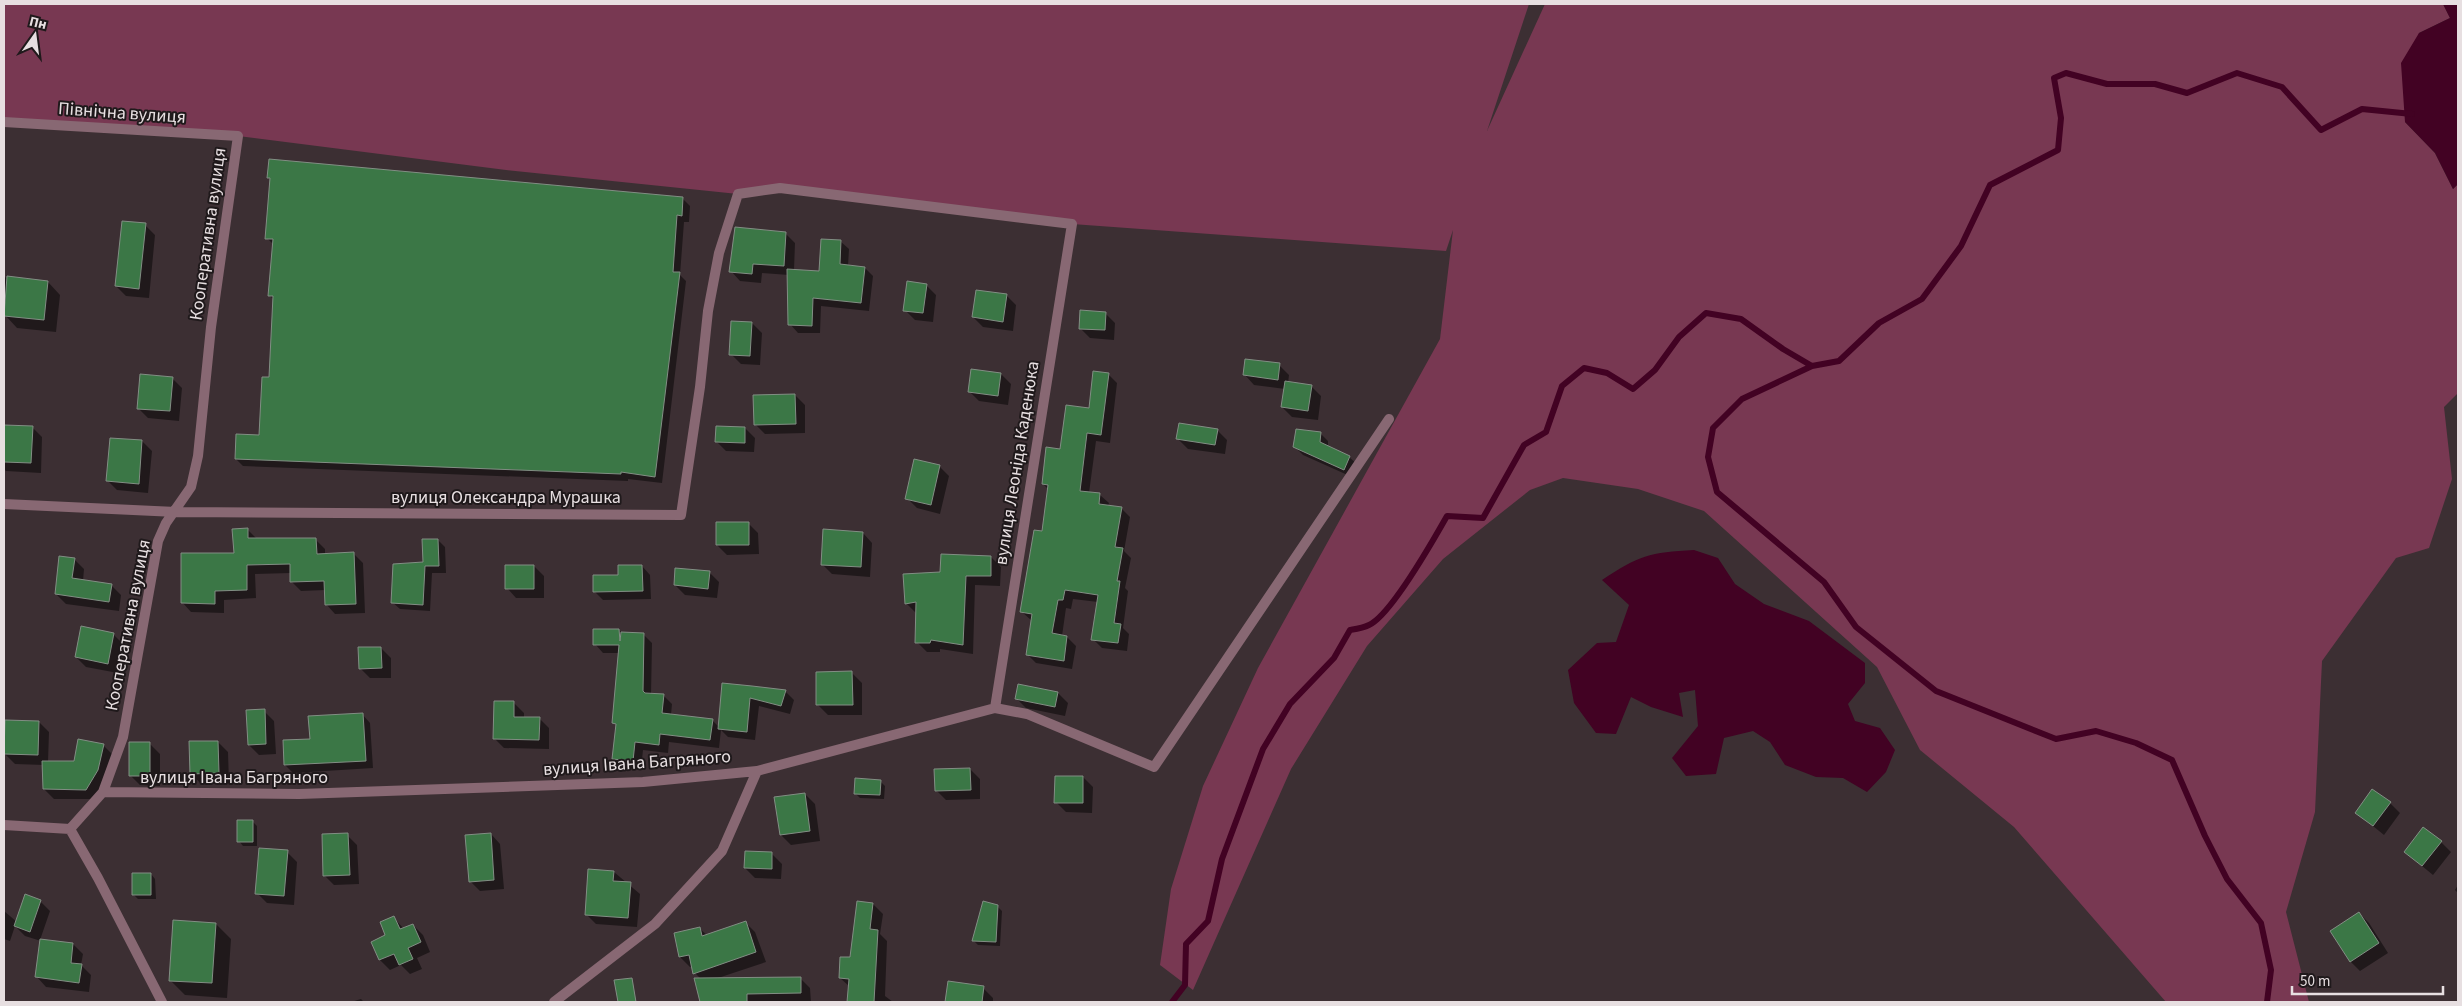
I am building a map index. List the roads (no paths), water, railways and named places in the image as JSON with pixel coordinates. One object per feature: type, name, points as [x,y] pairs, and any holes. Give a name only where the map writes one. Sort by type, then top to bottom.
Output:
[{"type":"street","name":"Північна вулиця","points":[[4,122],[238,136]]},
{"type":"street","name":"Кооперативна вулиця","points":[[70,829],[103,792],[123,737],[158,541],[166,523],[176,512],[191,487],[198,456],[211,327],[238,136]]},
{"type":"street","name":"вулиця Олександра Мурашка","points":[[4,504],[176,512],[681,515],[700,387],[708,310],[719,253],[738,194],[780,188],[1072,224]]},
{"type":"street","name":"вулиця Леоніда Каденюка","points":[[996,708],[1072,224]]},
{"type":"street","name":"вулиця Івана Багряного","points":[[103,792],[299,794],[643,782],[757,771],[996,708],[1026,714],[1154,767],[1389,419]]},
{"type":"street","points":[[554,1002],[655,924],[722,851],[757,771]]},
{"type":"street","points":[[4,826],[70,829],[98,878],[162,1002]]},
{"type":"waterway","points":[[1172,1002],[1185,985],[1186,944],[1208,921],[1222,859],[1263,749],[1290,704],[1334,658],[1350,630],[1369,625],[1389,607],[1447,516],[1483,518],[1524,445],[1546,432],[1562,386],[1584,368],[1607,373],[1633,389],[1655,370],[1679,337],[1706,313],[1741,319],[1783,349],[1812,366],[1839,361],[1879,323],[1922,299],[1961,246],[1990,185],[2058,150],[2061,118],[2054,78],[2066,73],[2107,84],[2155,84],[2187,93],[2237,73],[2282,87],[2321,130],[2362,109],[2412,114]]},
{"type":"waterway","points":[[1812,366],[1742,399],[1713,428],[1708,457],[1717,492],[1824,582],[1856,627],[1936,691],[2056,739],[2096,731],[2136,743],[2172,760],[2205,836],[2227,879],[2261,923],[2271,970],[2267,1002]]}]
